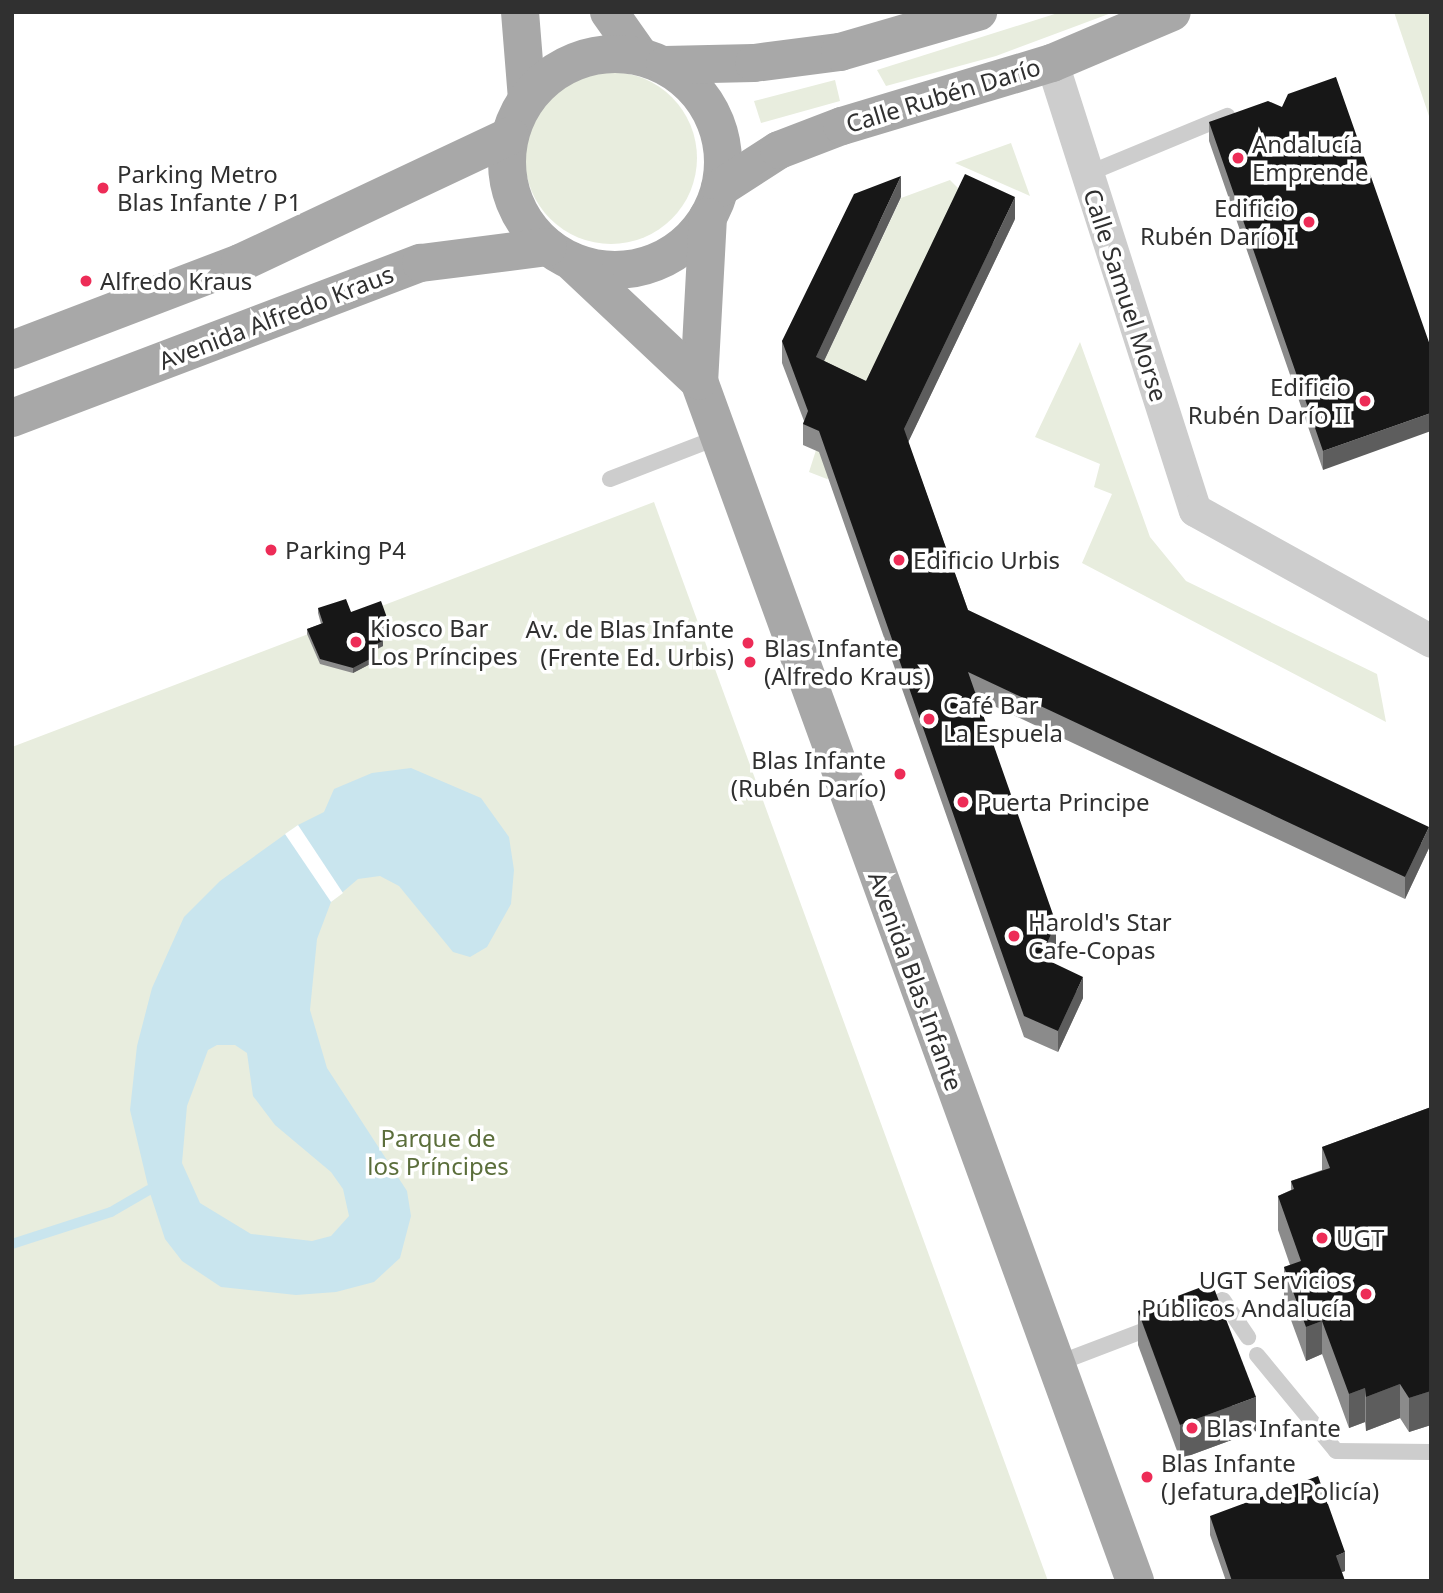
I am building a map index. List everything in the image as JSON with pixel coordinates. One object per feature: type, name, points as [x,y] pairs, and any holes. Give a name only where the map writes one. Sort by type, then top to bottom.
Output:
[{"type":"main road","points":[[520,12],[527,99]]},
{"type":"main road","points":[[609,12],[653,61],[694,87],[714,117],[723,152],[714,203],[699,380]]},
{"type":"main road","points":[[699,380],[527,225],[513,197],[507,167],[510,136],[527,99],[549,76],[577,60],[608,53],[653,61],[754,63],[840,52],[978,12]]},
{"type":"main road","name":"Calle Rubén Darío","points":[[714,203],[779,150],[842,125],[1052,63],[1172,12]]},
{"type":"main road","points":[[12,350],[240,263],[510,136]]},
{"type":"main road","points":[[559,254],[601,270],[633,269],[662,260],[688,242],[714,203]]},
{"type":"main road","name":"Avenida Alfredo Kraus","points":[[12,418],[421,263],[559,254]]},
{"type":"main road","name":"Avenida Blas Infante","points":[[699,380],[1135,1581]]},
{"type":"street","name":"Calle Samuel Morse","points":[[1052,63],[1195,510],[1431,640]]},
{"type":"lane","points":[[1087,174],[1244,110]]},
{"type":"lane","points":[[610,480],[719,437]]},
{"type":"lane","points":[[1056,1364],[1223,1300],[1248,1337]]},
{"type":"lane","points":[[1257,1355],[1336,1451],[1431,1452]]},
{"type":"green space","points":[[1061,12],[1114,12],[996,56],[886,86],[877,70]]},
{"type":"green space","points":[[1394,12],[1431,12],[1431,122]]},
{"type":"green space","points":[[611,72],[644,79],[672,97],[690,125],[697,158],[690,191],[672,219],[644,237],[611,244],[578,237],[550,219],[532,191],[525,158],[532,125],[550,97],[578,79]]},
{"type":"green space","points":[[835,80],[840,101],[761,123],[754,101]]},
{"type":"green space","points":[[1011,143],[1030,196],[955,163]]},
{"type":"green space","points":[[950,180],[965,195],[841,470],[827,479],[809,472],[817,447],[816,378],[901,198]]},
{"type":"green space","points":[[1080,342],[1150,537],[1186,581],[1377,674],[1386,722],[1082,563],[1112,494],[1094,487],[1100,464],[1035,437]]},
{"type":"green space","name":"Parque de los Príncipes","points":[[654,502],[1048,1581],[12,1581],[12,747]]},
{"type":"water","points":[[411,768],[481,798],[509,837],[514,870],[511,904],[487,947],[470,957],[453,952],[399,886],[380,876],[358,879],[331,902],[317,939],[310,1010],[327,1068],[407,1191],[411,1216],[400,1258],[374,1282],[336,1292],[296,1295],[221,1287],[182,1261],[165,1239],[149,1190],[130,1110],[137,1046],[152,988],[184,917],[220,881],[298,825],[324,812],[334,789],[372,773]],"holes":[[[217,1045],[235,1045],[247,1053],[253,1096],[275,1125],[331,1172],[343,1189],[349,1216],[331,1236],[312,1241],[251,1234],[200,1203],[182,1163],[187,1106],[208,1050]]]},
{"type":"pier","points":[[298,825],[343,893],[331,902],[285,834]]},
{"type":"building","name":"Edificio Rubén Darío I","points":[[1336,77],[1431,348],[1431,413],[1323,451],[1209,122],[1268,101],[1282,107],[1288,94]]},
{"type":"building","points":[[965,174],[1015,197],[904,429],[968,610],[1429,827],[1405,877],[968,672],[1056,923],[1041,957],[1083,977],[1058,1031],[1024,1016],[819,431],[803,424],[808,411],[782,341],[854,194],[901,176],[816,357],[866,381]]},
{"type":"building","points":[[346,599],[351,612],[381,601],[390,626],[379,631],[383,641],[372,646],[376,656],[353,668],[320,659],[307,629],[323,623],[318,608]]},
{"type":"building","name":"UGT Servicios Públicos Andalucía","points":[[1431,1107],[1431,1391],[1409,1398],[1400,1384],[1366,1397],[1365,1388],[1349,1394],[1322,1321],[1306,1327],[1284,1267],[1301,1261],[1278,1196],[1294,1189],[1291,1181],[1330,1168],[1322,1147]]},
{"type":"building","points":[[1212,1283],[1256,1397],[1180,1425],[1138,1311]]},
{"type":"building","points":[[1318,1476],[1345,1552],[1336,1556],[1345,1581],[1232,1581],[1210,1516]]},
{"type":"waterway","points":[[12,1244],[111,1212],[149,1190]]},
{"type":"place","name":"Andalucía Emprende","points":[[1238,158]]},
{"type":"place","name":"Parking Metro Blas Infante / P1","points":[[103,188]]},
{"type":"place","name":"Edificio Rubén Darío I","points":[[1309,222]]},
{"type":"place","name":"Alfredo Kraus","points":[[86,281]]},
{"type":"place","name":"Edificio Rubén Darío II","points":[[1365,401]]},
{"type":"place","name":"Parking P4","points":[[271,550]]},
{"type":"place","name":"Edificio Urbis","points":[[899,560]]},
{"type":"place","name":"Kiosco Bar Los Príncipes","points":[[356,642]]},
{"type":"place","name":"Av. de Blas Infante (Frente Ed. Urbis)","points":[[748,643]]},
{"type":"place","name":"Blas Infante (Alfredo Kraus)","points":[[750,662]]},
{"type":"place","name":"Café Bar La Espuela","points":[[929,719]]},
{"type":"place","name":"Blas Infante (Rubén Darío)","points":[[900,774]]},
{"type":"place","name":"Puerta Principe","points":[[963,802]]},
{"type":"place","name":"Harold's Star Cafe-Copas","points":[[1014,936]]},
{"type":"place","name":"UGT","points":[[1322,1238]]},
{"type":"place","name":"UGT Servicios Públicos Andalucía","points":[[1366,1294]]},
{"type":"place","name":"Blas Infante","points":[[1192,1428]]},
{"type":"place","name":"Blas Infante (Jefatura de Policía)","points":[[1147,1477]]}]
